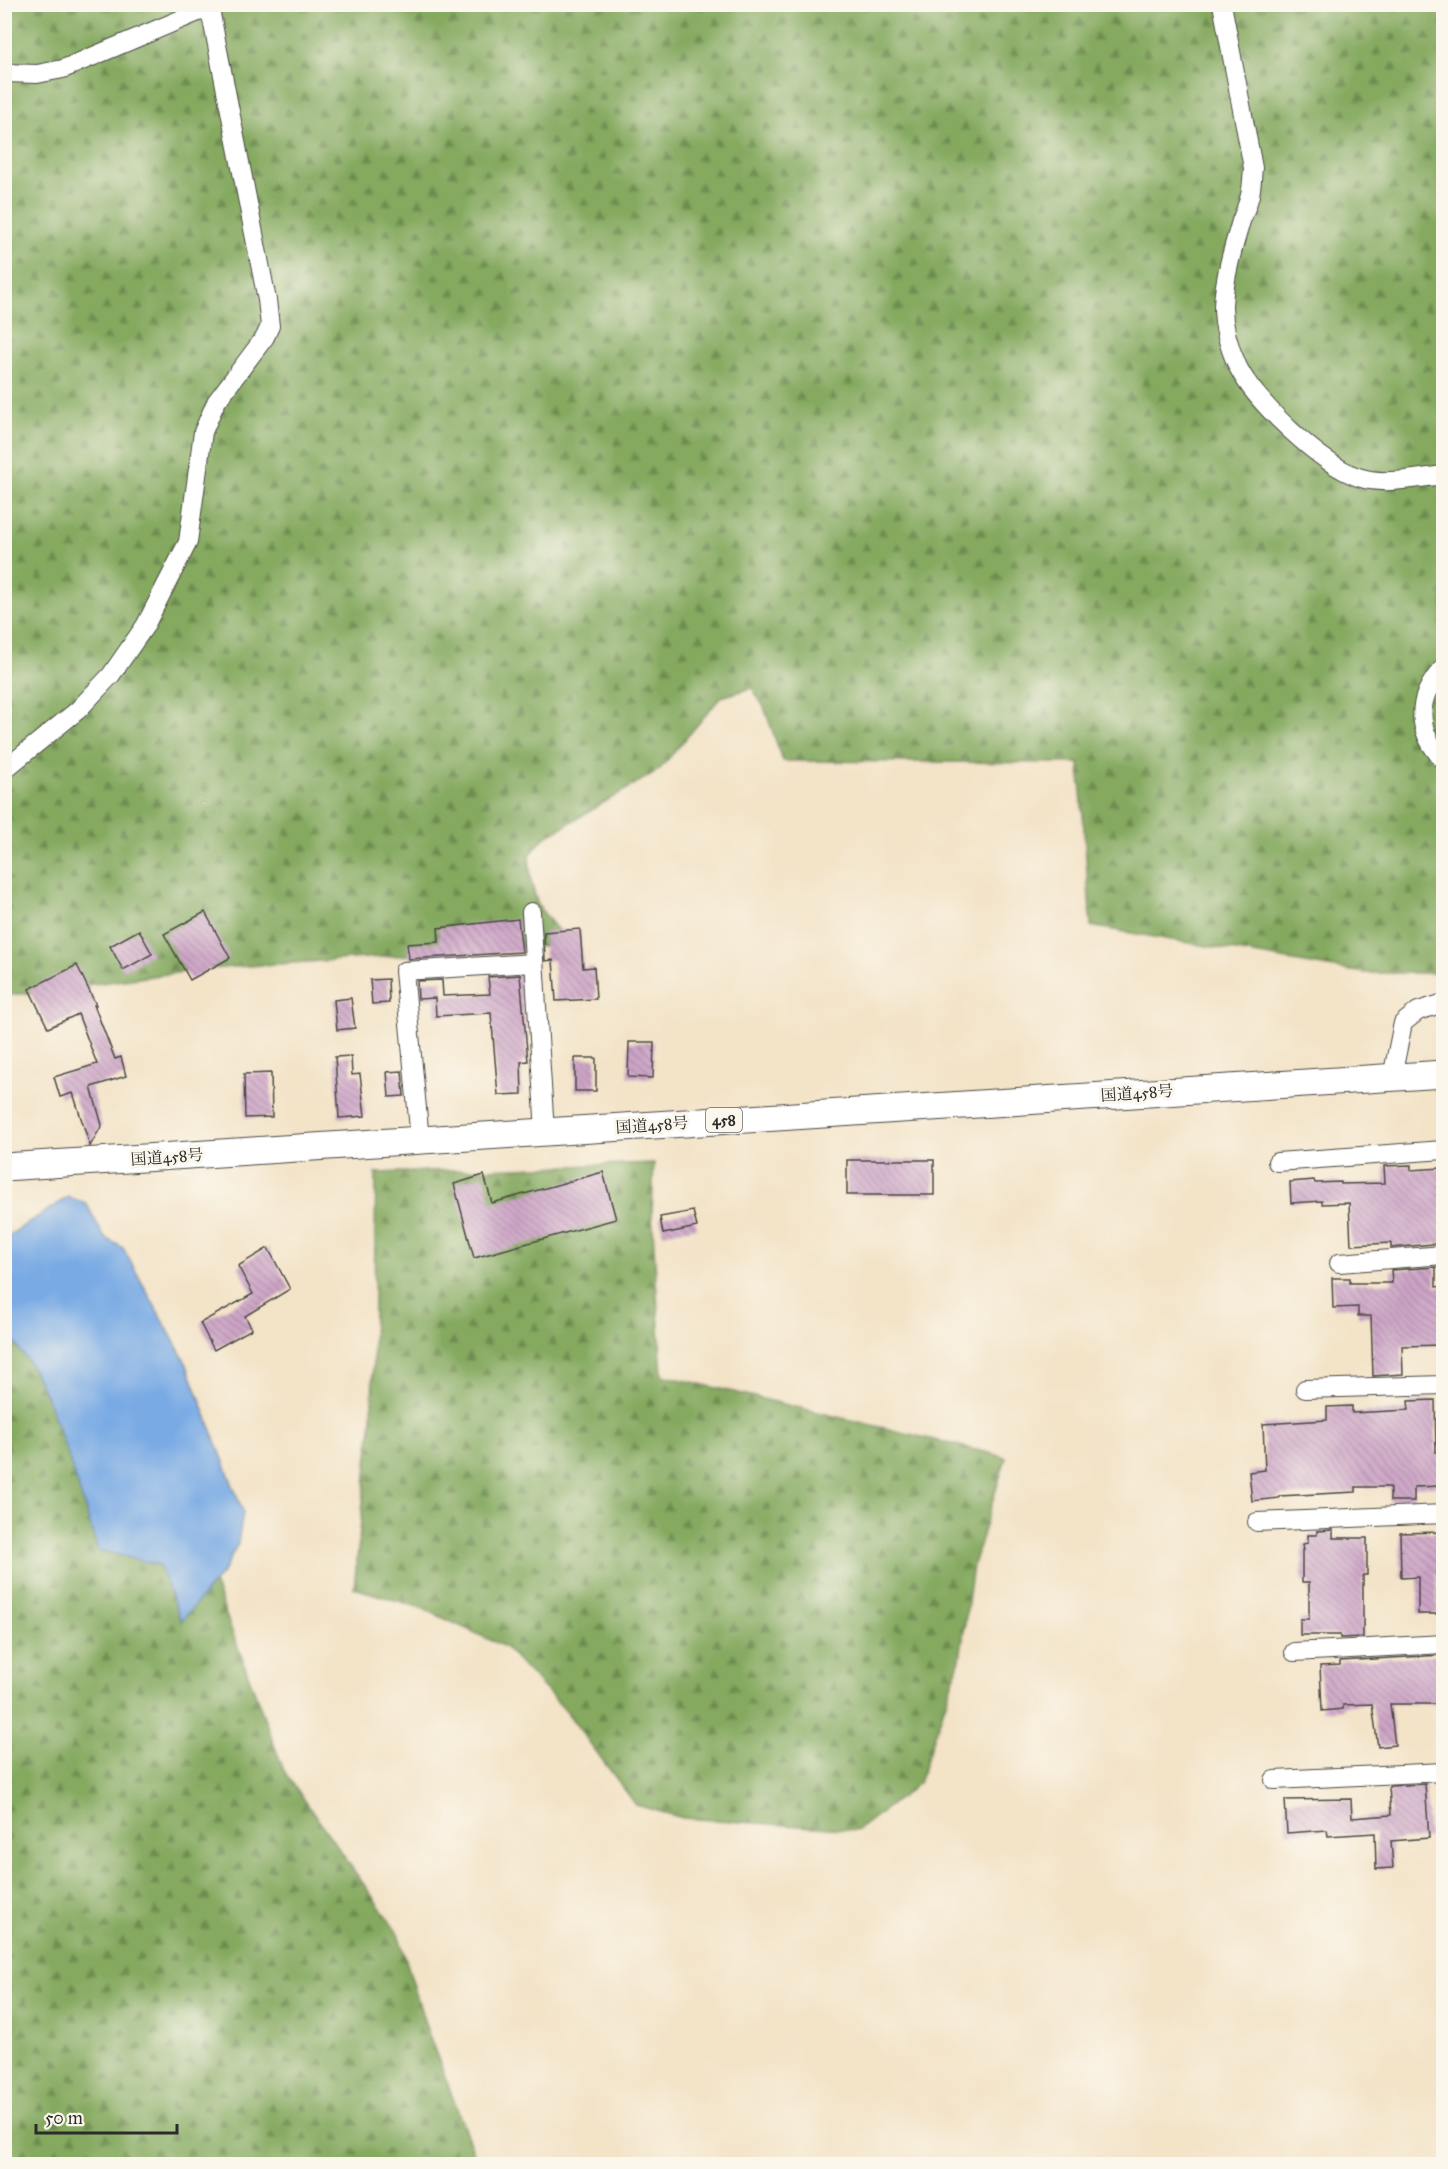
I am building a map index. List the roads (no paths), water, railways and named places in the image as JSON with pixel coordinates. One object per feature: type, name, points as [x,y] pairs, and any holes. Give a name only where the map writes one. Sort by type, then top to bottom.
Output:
[{"type":"highway","name":"国道458号","points":[[4,1167],[1443,1074]]},
{"type":"street","points":[[1222,4],[1253,168],[1250,195],[1227,273],[1223,306],[1227,341],[1239,370],[1264,403],[1300,439],[1331,463],[1358,477],[1389,482],[1443,475]]},
{"type":"street","points":[[4,73],[37,74],[63,69],[210,6],[267,300],[270,326],[266,337],[216,402],[202,432],[188,542],[145,626],[111,675],[78,710],[4,770]]},
{"type":"street","points":[[1443,667],[1432,680],[1423,703],[1422,723],[1429,745],[1443,761]]},
{"type":"street","points":[[531,912],[545,1132]]},
{"type":"street","points":[[420,1140],[404,971],[534,963]]},
{"type":"street","points":[[1392,1077],[1403,1023],[1418,1011],[1443,1003]]},
{"type":"street","points":[[1277,1162],[1443,1150]]},
{"type":"street","points":[[1338,1263],[1443,1255]]},
{"type":"street","points":[[1305,1389],[1443,1385]]},
{"type":"street","points":[[1257,1522],[1443,1514]]},
{"type":"street","points":[[1294,1652],[1443,1644]]},
{"type":"street","points":[[1274,1780],[1443,1772]]},
{"type":"water","points":[[68,1197],[86,1203],[104,1237],[123,1248],[187,1365],[243,1512],[238,1543],[223,1572],[181,1621],[159,1565],[98,1550],[47,1397],[29,1363],[5,1330],[5,1238]]}]
